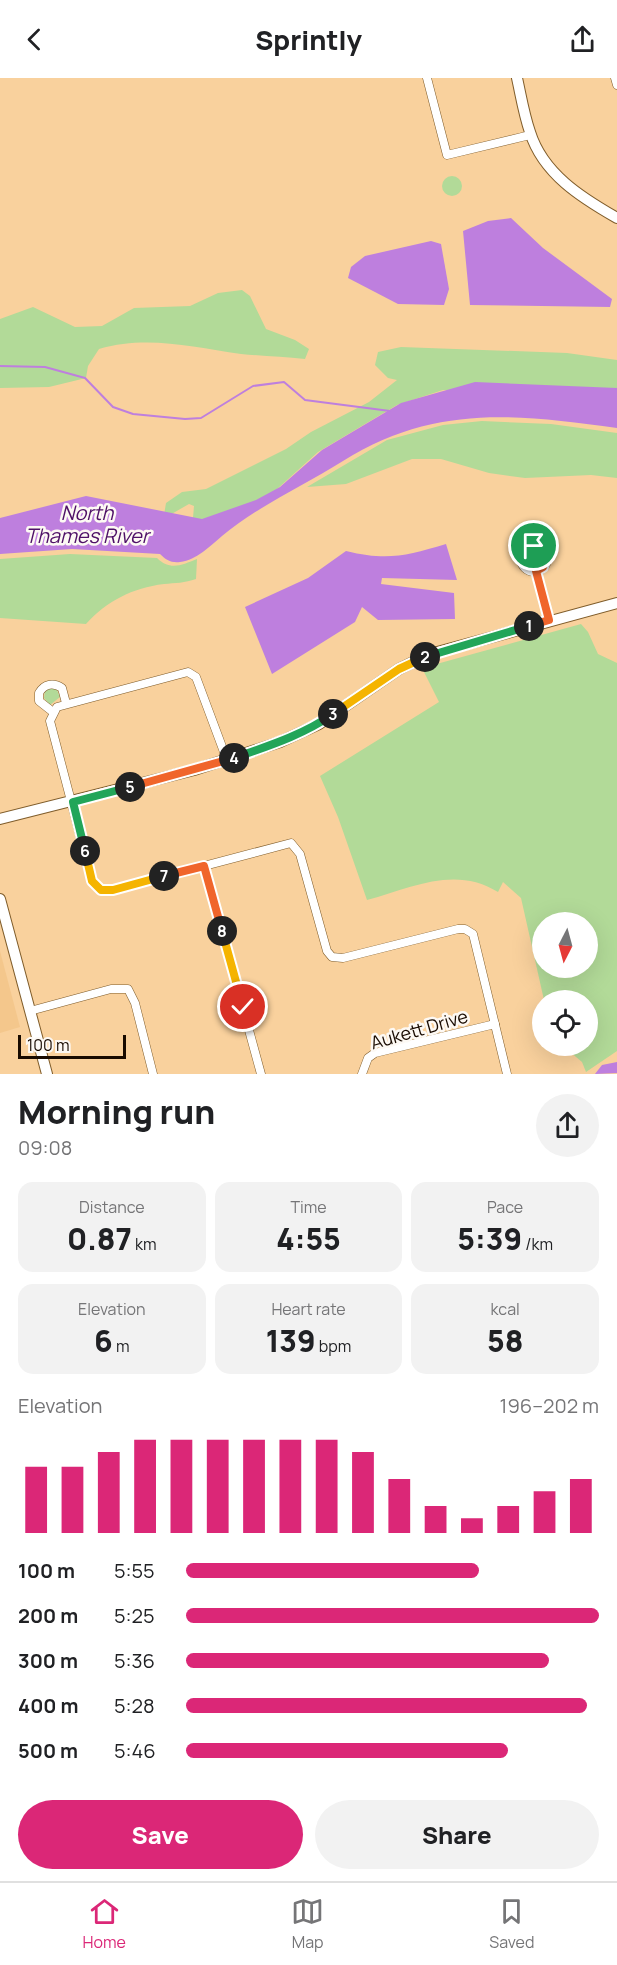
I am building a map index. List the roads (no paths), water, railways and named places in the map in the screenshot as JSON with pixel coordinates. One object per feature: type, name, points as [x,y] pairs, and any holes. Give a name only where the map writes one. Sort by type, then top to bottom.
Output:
[{"type":"street","points":[[427,78],[447,154],[530,135]]},
{"type":"street","points":[[517,78],[530,135],[564,185],[617,218]]},
{"type":"street","points":[[615,78],[617,85]]},
{"type":"street","points":[[536,571],[549,620]]},
{"type":"street","points":[[0,819],[73,802],[227,760],[280,742],[319,724],[399,669],[430,654],[617,603]]},
{"type":"street","points":[[227,760],[196,677],[189,672],[66,703],[53,712],[50,721],[92,881],[101,890],[113,890],[291,843],[300,854],[327,951],[332,957],[343,958],[465,929],[473,934],[507,1074]]},
{"type":"street","points":[[53,712],[39,701],[42,688],[49,684],[58,685],[64,692],[66,703]]},
{"type":"street","points":[[204,866],[261,1074]]},
{"type":"street","points":[[0,899],[3,921],[47,1074]]},
{"type":"street","points":[[30,1011],[111,989],[128,989],[135,1003],[153,1074]]},
{"type":"street","name":"Aukett Drive","points":[[362,1074],[368,1058],[375,1053],[495,1024]]},
{"type":"water","points":[[511,218],[543,248],[612,299],[610,307],[470,305],[463,231],[488,221]]},
{"type":"water","points":[[431,241],[441,244],[449,289],[444,305],[398,304],[348,278],[351,267],[365,256]]},
{"type":"water","name":"North Thames River","points":[[475,382],[617,388],[617,428],[510,417],[443,422],[410,430],[377,443],[343,461],[250,515],[198,556],[186,561],[169,561],[160,554],[72,549],[0,554],[0,518],[86,496],[202,519],[256,500],[280,487],[322,450],[401,403]]},
{"type":"water","points":[[446,544],[457,580],[382,578],[381,584],[454,593],[455,619],[378,620],[362,607],[355,622],[272,674],[245,607],[308,578],[346,551],[373,556],[396,556]]},
{"type":"water","points":[[617,1062],[617,1073],[595,1074],[602,1065]]},
{"type":"waterway","points":[[0,366],[45,367],[85,378],[113,407],[133,414],[185,419],[201,418],[253,386],[284,382],[305,400],[390,411]]}]
